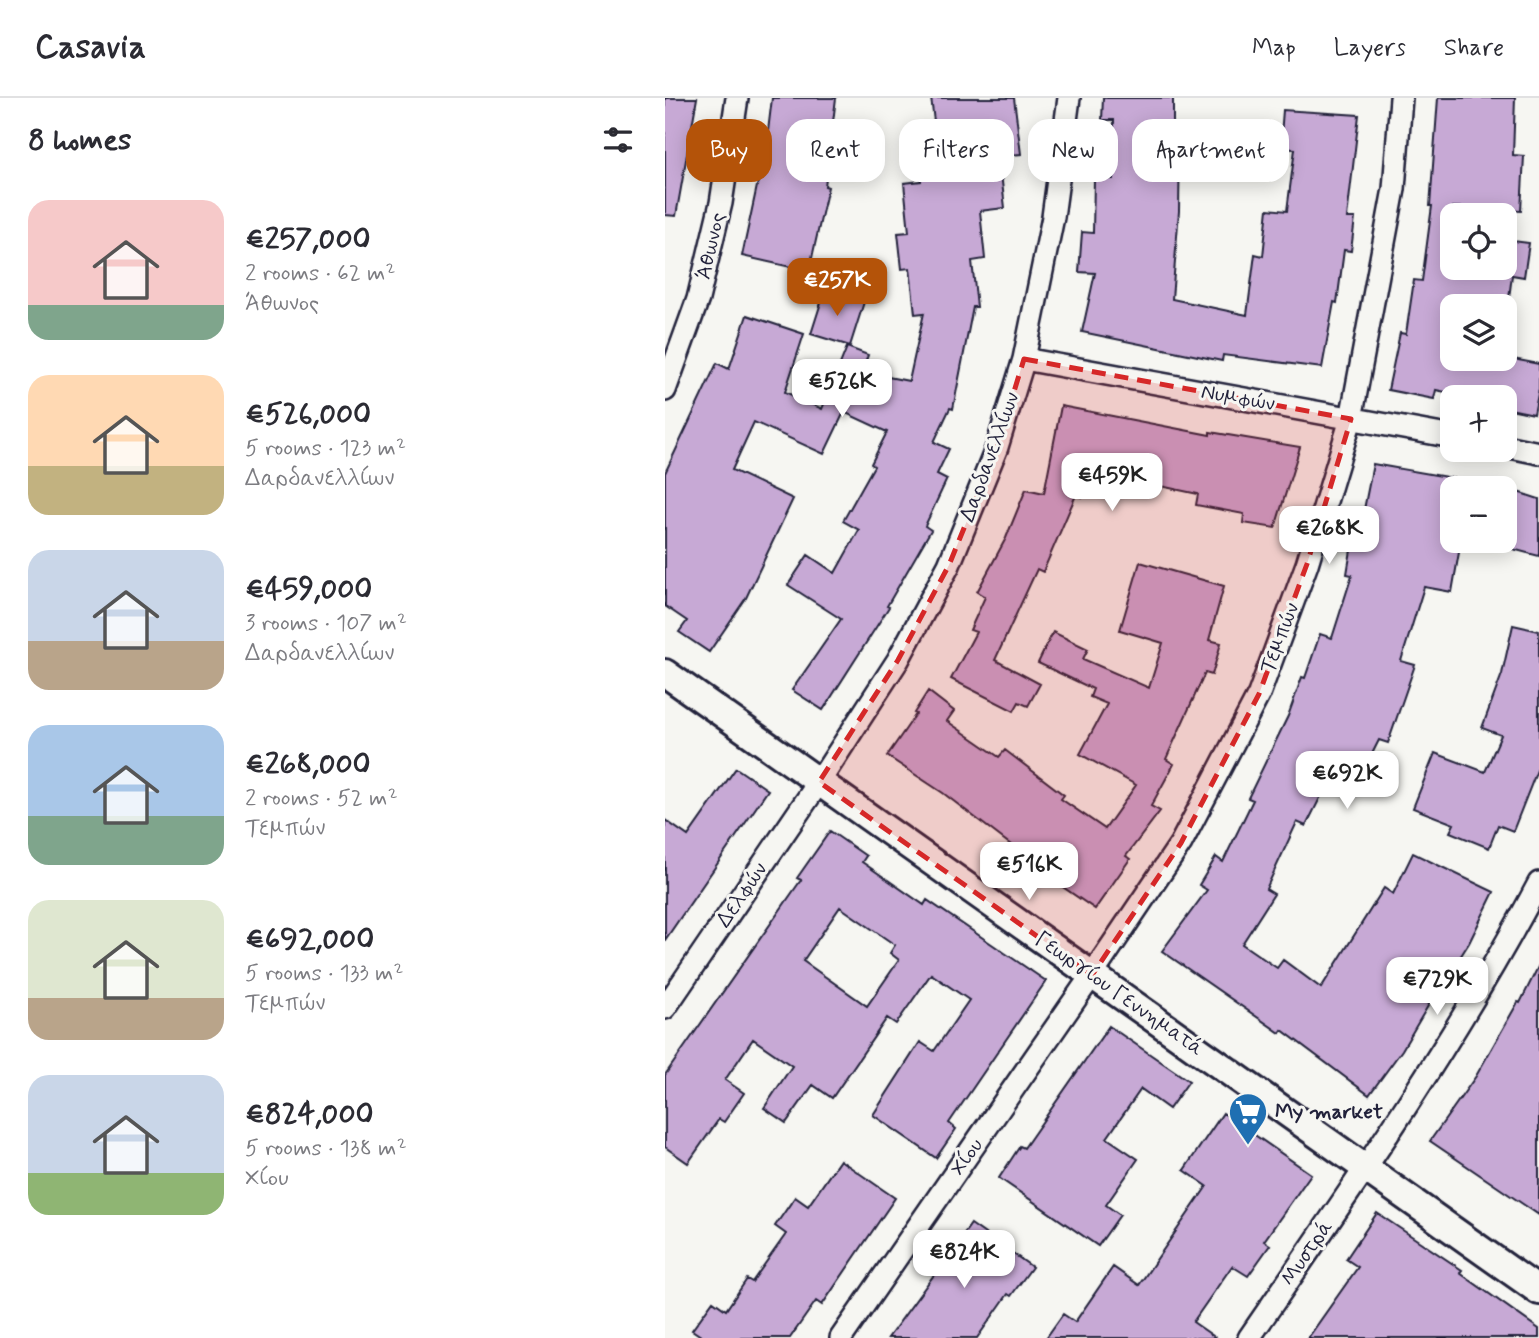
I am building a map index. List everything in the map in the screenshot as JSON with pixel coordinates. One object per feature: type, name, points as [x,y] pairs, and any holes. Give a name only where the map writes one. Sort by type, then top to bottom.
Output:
[{"type":"street","name":"Άθωνος","points":[[665,390],[701,287],[722,203],[737,98]]},
{"type":"street","name":"Δαρδανελλίων","points":[[819,782],[898,660],[949,565],[997,447],[1024,359],[1053,217],[1069,98]]},
{"type":"street","name":"Τεμπών","points":[[1092,975],[1181,843],[1259,694],[1307,564],[1352,419],[1394,189],[1401,98]]},
{"type":"street","name":"Νυμφών","points":[[1024,359],[1440,435]]},
{"type":"street","points":[[1517,448],[1539,453]]},
{"type":"street","name":"Γεωργίου Γεννηματά","points":[[665,673],[1539,1291]]},
{"type":"street","name":"Δελφών","points":[[665,1009],[819,782]]},
{"type":"street","name":"Μυστρά","points":[[1249,1338],[1366,1169],[1498,961],[1539,883]]},
{"type":"street","name":"Χίου","points":[[841,1338],[1092,975]]},
{"type":"highlighted area","points":[[1024,359],[1351,419],[1307,564],[1259,694],[1181,843],[1092,975],[819,782],[898,660],[949,565],[997,447]]},
{"type":"building","points":[[665,98],[697,98],[693,119],[686,119],[686,160],[676,216],[665,215]]},
{"type":"building","points":[[772,98],[836,98],[833,119],[786,119],[786,182],[826,182],[825,186],[828,187],[809,271],[742,256],[758,182],[772,182],[772,119],[769,119]]},
{"type":"building","points":[[931,98],[1014,98],[1021,154],[1014,155],[1014,119],[934,119]]},
{"type":"building","points":[[1103,98],[1173,98],[1173,119],[1132,119],[1132,182],[1179,182],[1172,299],[1247,315],[1255,254],[1263,256],[1268,209],[1287,211],[1295,149],[1289,149],[1289,119],[1282,119],[1283,110],[1359,115],[1347,218],[1355,218],[1351,251],[1344,250],[1337,303],[1334,302],[1322,368],[1223,355],[1222,361],[1082,332],[1095,273],[1079,272],[1082,232],[1093,233],[1094,182],[1118,182],[1118,119],[1102,119]]},
{"type":"building","points":[[1438,98],[1515,98],[1513,155],[1524,156],[1521,211],[1517,211],[1517,203],[1440,203],[1440,280],[1511,280],[1510,294],[1440,294],[1440,371],[1517,371],[1517,360],[1539,364],[1539,389],[1534,414],[1517,410],[1517,385],[1440,385],[1440,391],[1436,390],[1434,399],[1388,390],[1400,333],[1406,334],[1414,280],[1422,281]]},
{"type":"building","points":[[1002,182],[1005,208],[980,211],[985,259],[972,261],[977,307],[973,307],[953,409],[950,408],[934,442],[949,449],[937,474],[947,479],[925,526],[931,530],[887,606],[889,607],[823,710],[792,690],[841,619],[788,585],[808,555],[835,573],[859,530],[843,521],[874,466],[871,464],[887,432],[844,412],[824,454],[754,422],[732,470],[793,499],[746,598],[709,652],[679,632],[687,621],[665,606],[665,473],[717,363],[729,369],[747,315],[804,334],[785,392],[822,409],[847,347],[868,355],[862,372],[909,381],[924,313],[915,314],[910,268],[902,269],[898,233],[909,232],[904,183]]},
{"type":"building","points":[[1517,242],[1529,243],[1524,277],[1517,276]]},
{"type":"building","points":[[825,290],[864,302],[850,346],[811,334]]},
{"type":"building","points":[[1061,406],[1210,435],[1210,432],[1300,447],[1275,528],[1243,523],[1244,514],[1196,505],[1198,494],[1132,480],[1130,487],[1085,478],[1082,497],[1076,495],[1043,572],[1037,569],[995,660],[1040,684],[1028,706],[1019,702],[1014,711],[951,679],[976,632],[970,630],[985,597],[977,592],[1006,538],[1026,489],[1044,493]]},
{"type":"building","points":[[1373,464],[1442,476],[1440,553],[1459,553],[1452,592],[1424,587],[1401,661],[1415,665],[1388,743],[1379,740],[1353,792],[1329,780],[1306,826],[1297,822],[1266,889],[1274,894],[1242,944],[1277,968],[1283,960],[1321,988],[1384,888],[1393,894],[1413,853],[1494,892],[1469,943],[1450,973],[1448,972],[1402,1050],[1369,1095],[1282,1030],[1280,1033],[1162,951],[1207,890],[1199,885],[1216,857],[1223,862],[1253,800],[1248,798],[1288,716],[1302,677],[1305,678],[1320,634],[1332,638],[1352,575],[1347,574],[1352,544],[1357,545]]},
{"type":"building","points":[[1517,492],[1539,499],[1539,556],[1517,550]]},
{"type":"building","points":[[1140,562],[1224,586],[1209,640],[1221,643],[1212,675],[1205,673],[1166,759],[1174,764],[1151,806],[1160,811],[1126,856],[1130,859],[1095,909],[1035,868],[1037,865],[943,793],[887,756],[916,714],[914,713],[928,691],[954,711],[947,721],[999,757],[1005,750],[1064,795],[1061,799],[1105,829],[1136,785],[1080,754],[1107,704],[1090,697],[1093,689],[1038,663],[1053,632],[1088,649],[1083,659],[1149,688],[1163,643],[1120,630]]},
{"type":"building","points":[[1513,625],[1539,631],[1539,765],[1513,831],[1498,825],[1489,848],[1450,832],[1454,824],[1413,808],[1435,753],[1485,772],[1501,735],[1482,728],[1502,674]]},
{"type":"building","points":[[736,768],[768,790],[665,940],[665,820],[688,836]]},
{"type":"building","points":[[830,831],[866,856],[862,862],[924,905],[927,900],[1046,981],[949,1123],[956,1129],[936,1158],[873,1115],[920,1042],[934,1051],[969,1000],[931,974],[896,1024],[887,1018],[832,1098],[813,1085],[786,1123],[764,1108],[792,1066],[753,1039],[725,1080],[744,1093],[724,1122],[719,1119],[688,1163],[665,1147],[665,1075],[801,880],[797,878]],"holes":[[[840,907],[895,945],[890,953],[899,960],[867,1006],[803,961]]]},
{"type":"building","points":[[1539,965],[1539,1215],[1430,1141],[1476,1076],[1518,1002],[1520,1003]]},
{"type":"building","points":[[1109,1026],[1189,1081],[1169,1109],[1141,1089],[1107,1138],[1138,1159],[1106,1205],[1120,1215],[1098,1246],[999,1178],[1020,1146],[1024,1148]]},
{"type":"building","points":[[1223,1113],[1311,1174],[1264,1241],[1270,1245],[1248,1276],[1232,1266],[1193,1322],[1216,1338],[1046,1338],[1063,1314],[1075,1322],[1113,1267],[1139,1285],[1207,1186],[1184,1170]]},
{"type":"building","points":[[840,1160],[895,1198],[822,1305],[816,1301],[790,1338],[704,1338],[692,1330],[713,1301],[726,1310],[747,1279],[752,1282],[786,1234],[775,1226],[795,1197],[808,1206]]},
{"type":"building","points":[[1377,1213],[1462,1270],[1460,1273],[1539,1329],[1539,1338],[1308,1338],[1358,1267],[1346,1259]]},
{"type":"building","points":[[971,1224],[1032,1267],[1011,1296],[1008,1294],[977,1338],[888,1338]]},
{"type":"place","name":"My market","points":[[1248,1146]]}]
